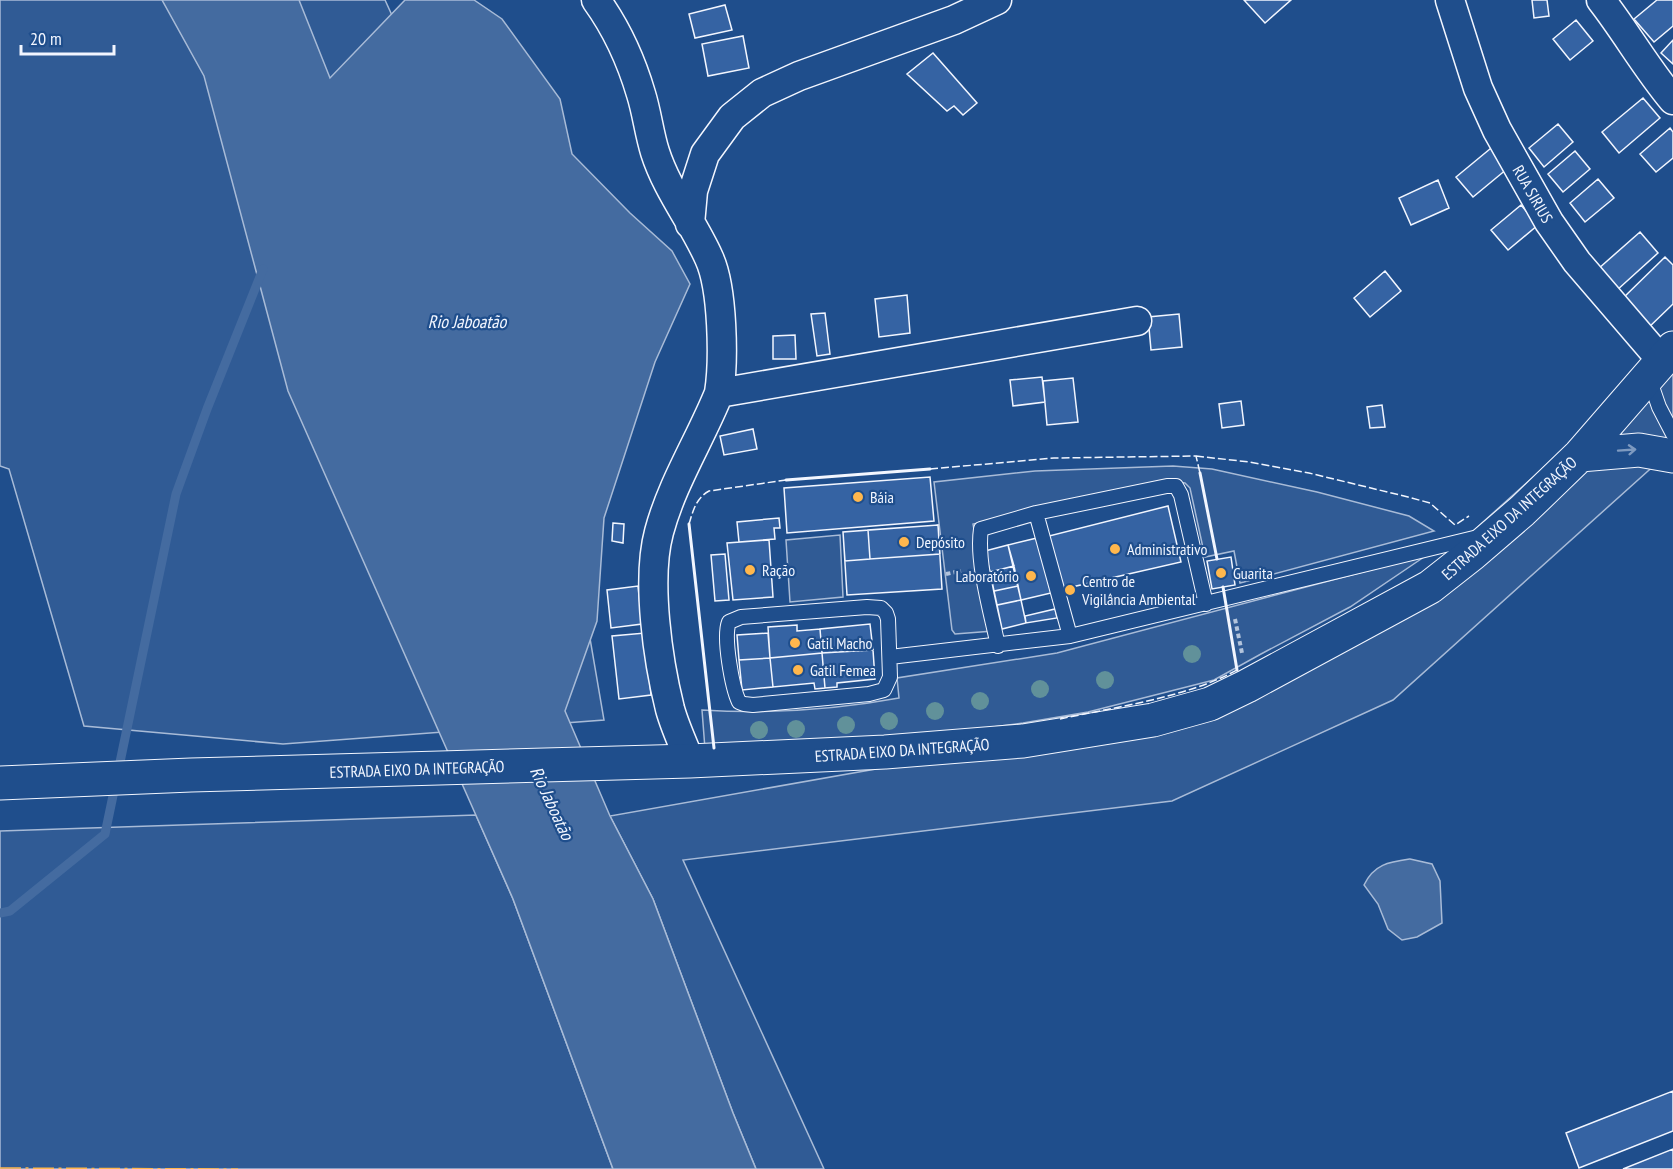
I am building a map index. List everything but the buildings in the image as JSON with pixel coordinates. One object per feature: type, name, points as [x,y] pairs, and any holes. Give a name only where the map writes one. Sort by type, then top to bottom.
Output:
[{"type":"main road","name":"ESTRADA EIXO DA INTEGRAÇÃO","points":[[0,783],[191,775],[690,761],[885,752],[1023,741],[1165,717],[1210,704],[1247,686],[1430,587],[1473,555],[1580,455],[1664,365]]},
{"type":"main road","points":[[1580,455],[1639,450],[1673,456]]},
{"type":"street","points":[[596,0],[613,22],[628,55],[642,96],[655,152],[666,179],[710,260],[716,283],[722,350],[722,376],[719,393],[666,510],[654,553],[653,571],[658,640],[671,710],[690,761]]},
{"type":"street","points":[[690,224],[693,191],[705,154],[732,117],[762,93],[799,76],[944,24],[997,0]]},
{"type":"street","name":"RUA SIRIUS","points":[[1450,0],[1478,88],[1497,130],[1549,222],[1577,262],[1664,365]]},
{"type":"street","points":[[1600,0],[1624,29],[1659,83],[1673,100]]},
{"type":"street","points":[[719,393],[1137,321]]},
{"type":"lane","points":[[1664,365],[1659,407],[1673,434]]},
{"type":"lane","points":[[998,646],[982,566],[981,529],[1036,513],[1167,486],[1176,486],[1181,495],[1206,604]]},
{"type":"lane","points":[[1036,513],[1070,636]]},
{"type":"lane","points":[[890,657],[1070,636],[1499,531]]},
{"type":"lane","points":[[867,607],[881,608],[888,620],[890,657],[888,684],[884,690],[878,692],[744,705],[737,696],[726,636],[727,628],[729,622],[741,617],[867,607]]},
{"type":"shaded area","points":[[0,0],[385,0],[538,335],[604,720],[283,744],[84,726],[9,469],[0,466]]},
{"type":"shaded area","points":[[1662,361],[1673,365],[1673,444],[1658,462],[1393,700],[1172,801],[683,860],[824,1169],[756,1169],[653,899],[610,816],[1153,720],[1382,613]]},
{"type":"shaded area","points":[[1173,466],[1212,469],[1317,492],[1409,516],[1434,531],[1240,583],[1234,551],[1205,557],[1190,488],[1185,483],[1177,482],[973,524],[993,631],[955,634],[952,630],[934,482],[1035,471]]},
{"type":"shaded area","points":[[840,535],[843,597],[790,602],[786,540]]},
{"type":"shaded area","points":[[1427,555],[1350,607],[1214,680],[1088,712],[1023,723],[922,736],[705,749],[702,710],[751,712],[800,710],[850,706],[899,698],[897,678],[1057,653]]},
{"type":"shaded area","points":[[476,815],[513,899],[613,1169],[0,1169],[0,831]]},
{"type":"water","name":"Rio Jaboatão","points":[[162,0],[299,0],[330,78],[405,0],[474,0],[502,19],[560,99],[572,154],[630,213],[672,251],[690,284],[655,362],[604,518],[597,621],[565,711],[610,816],[653,899],[756,1169],[613,1169],[513,899],[288,391],[204,76]]},
{"type":"water","points":[[1410,859],[1432,864],[1440,881],[1442,923],[1417,937],[1402,940],[1388,929],[1378,904],[1364,885],[1377,868]]},
{"type":"waterway","points":[[0,913],[10,911],[105,834],[176,494],[263,269]]},
{"type":"fence","points":[[1196,456],[1249,462],[1309,473],[1408,497],[1430,503],[1455,525],[1469,516]]},
{"type":"fence","points":[[930,469],[1054,458],[1196,456],[1200,473]]},
{"type":"fence","points":[[689,524],[698,501],[709,491],[786,480]]},
{"type":"fence","points":[[1060,719],[1174,694],[1237,670]]},
{"type":"wall","points":[[786,480],[930,469]]},
{"type":"wall","points":[[1200,473],[1217,559]]},
{"type":"wall","points":[[689,524],[714,748]]},
{"type":"wall","points":[[1223,587],[1237,670]]},
{"type":"power","points":[[0,1168],[238,1169]]},
{"type":"place","name":"Báia","points":[[858,497]]},
{"type":"place","name":"Depósito","points":[[904,542]]},
{"type":"place","name":"Administrativo","points":[[1115,549]]},
{"type":"place","name":"Ração","points":[[750,570]]},
{"type":"place","name":"Guarita","points":[[1221,573]]},
{"type":"place","name":"Laboratório","points":[[1031,576]]},
{"type":"place","name":"Centro de Vigilância Ambiental","points":[[1070,590]]},
{"type":"place","name":"Gatil Macho","points":[[795,643]]},
{"type":"place","name":"Gatil Femea","points":[[798,670]]}]
